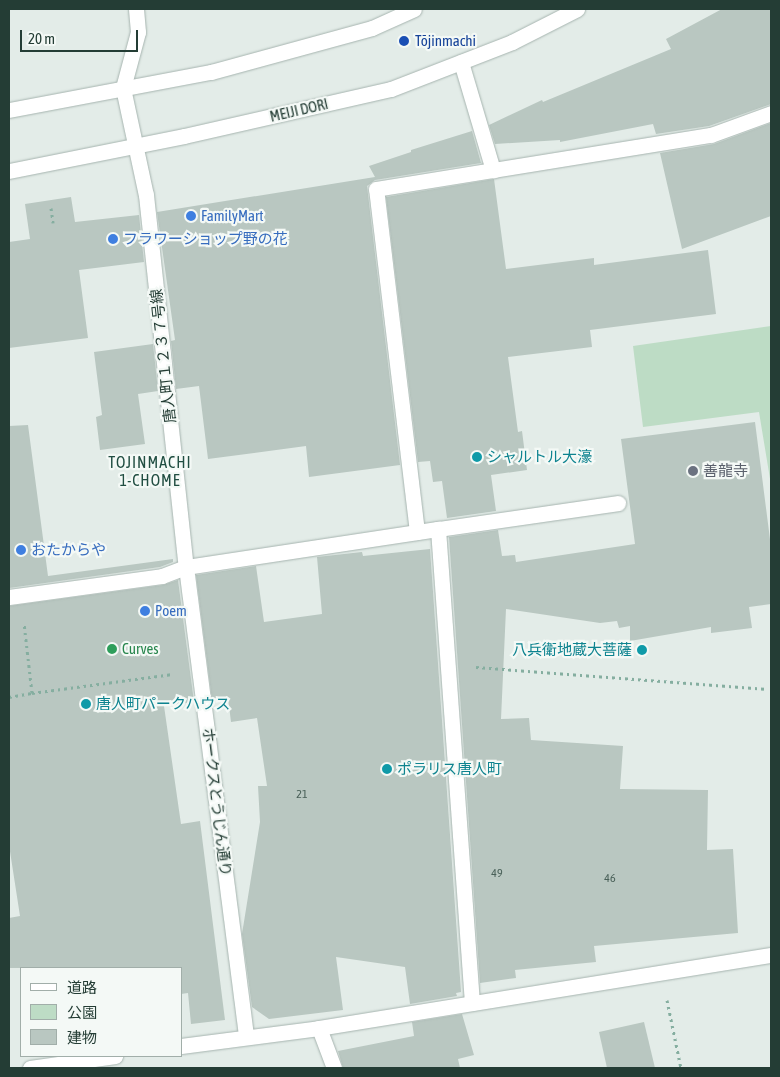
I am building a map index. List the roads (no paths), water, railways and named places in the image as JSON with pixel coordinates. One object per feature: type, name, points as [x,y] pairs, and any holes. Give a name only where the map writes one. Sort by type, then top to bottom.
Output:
[{"type":"street","points":[[123,88],[138,32],[136,9]]},
{"type":"street","points":[[9,110],[211,72],[372,28],[414,9]]},
{"type":"street","name":"MEIJI DORI","points":[[9,171],[135,146],[391,89],[512,42],[577,9]]},
{"type":"street","points":[[461,62],[493,170]]},
{"type":"street","name":"唐人町１２３７号線","points":[[123,88],[146,195],[186,567]]},
{"type":"street","points":[[417,532],[376,189],[711,135],[771,113]]},
{"type":"street","points":[[15,597],[162,576],[186,567],[618,503]]},
{"type":"street","points":[[438,529],[472,1003]]},
{"type":"street","name":"ホークスとうじん通り","points":[[186,567],[246,1036]]},
{"type":"street","points":[[182,1046],[319,1028],[771,955]]},
{"type":"street","points":[[319,1028],[334,1068]]},
{"type":"street","points":[[30,1068],[108,1057]]},
{"type":"place","name":"Tōjinmachi","points":[[404,41]]},
{"type":"place","name":"FamilyMart","points":[[191,216]]},
{"type":"place","name":"フラワーショップ野の花","points":[[113,239]]},
{"type":"place","name":"シャルトル大濠","points":[[477,457]]},
{"type":"place","name":"善龍寺","points":[[693,471]]},
{"type":"place","name":"おたからや","points":[[21,550]]},
{"type":"place","name":"Poem","points":[[145,611]]},
{"type":"place","name":"Curves","points":[[112,649]]},
{"type":"place","name":"八兵衛地蔵大菩薩","points":[[642,650]]},
{"type":"place","name":"唐人町パークハウス","points":[[86,704]]},
{"type":"place","name":"ポラリス唐人町","points":[[387,769]]},
{"type":"district","name":"TOJINMACHI 1-CHOME","points":[[150,471]]}]
